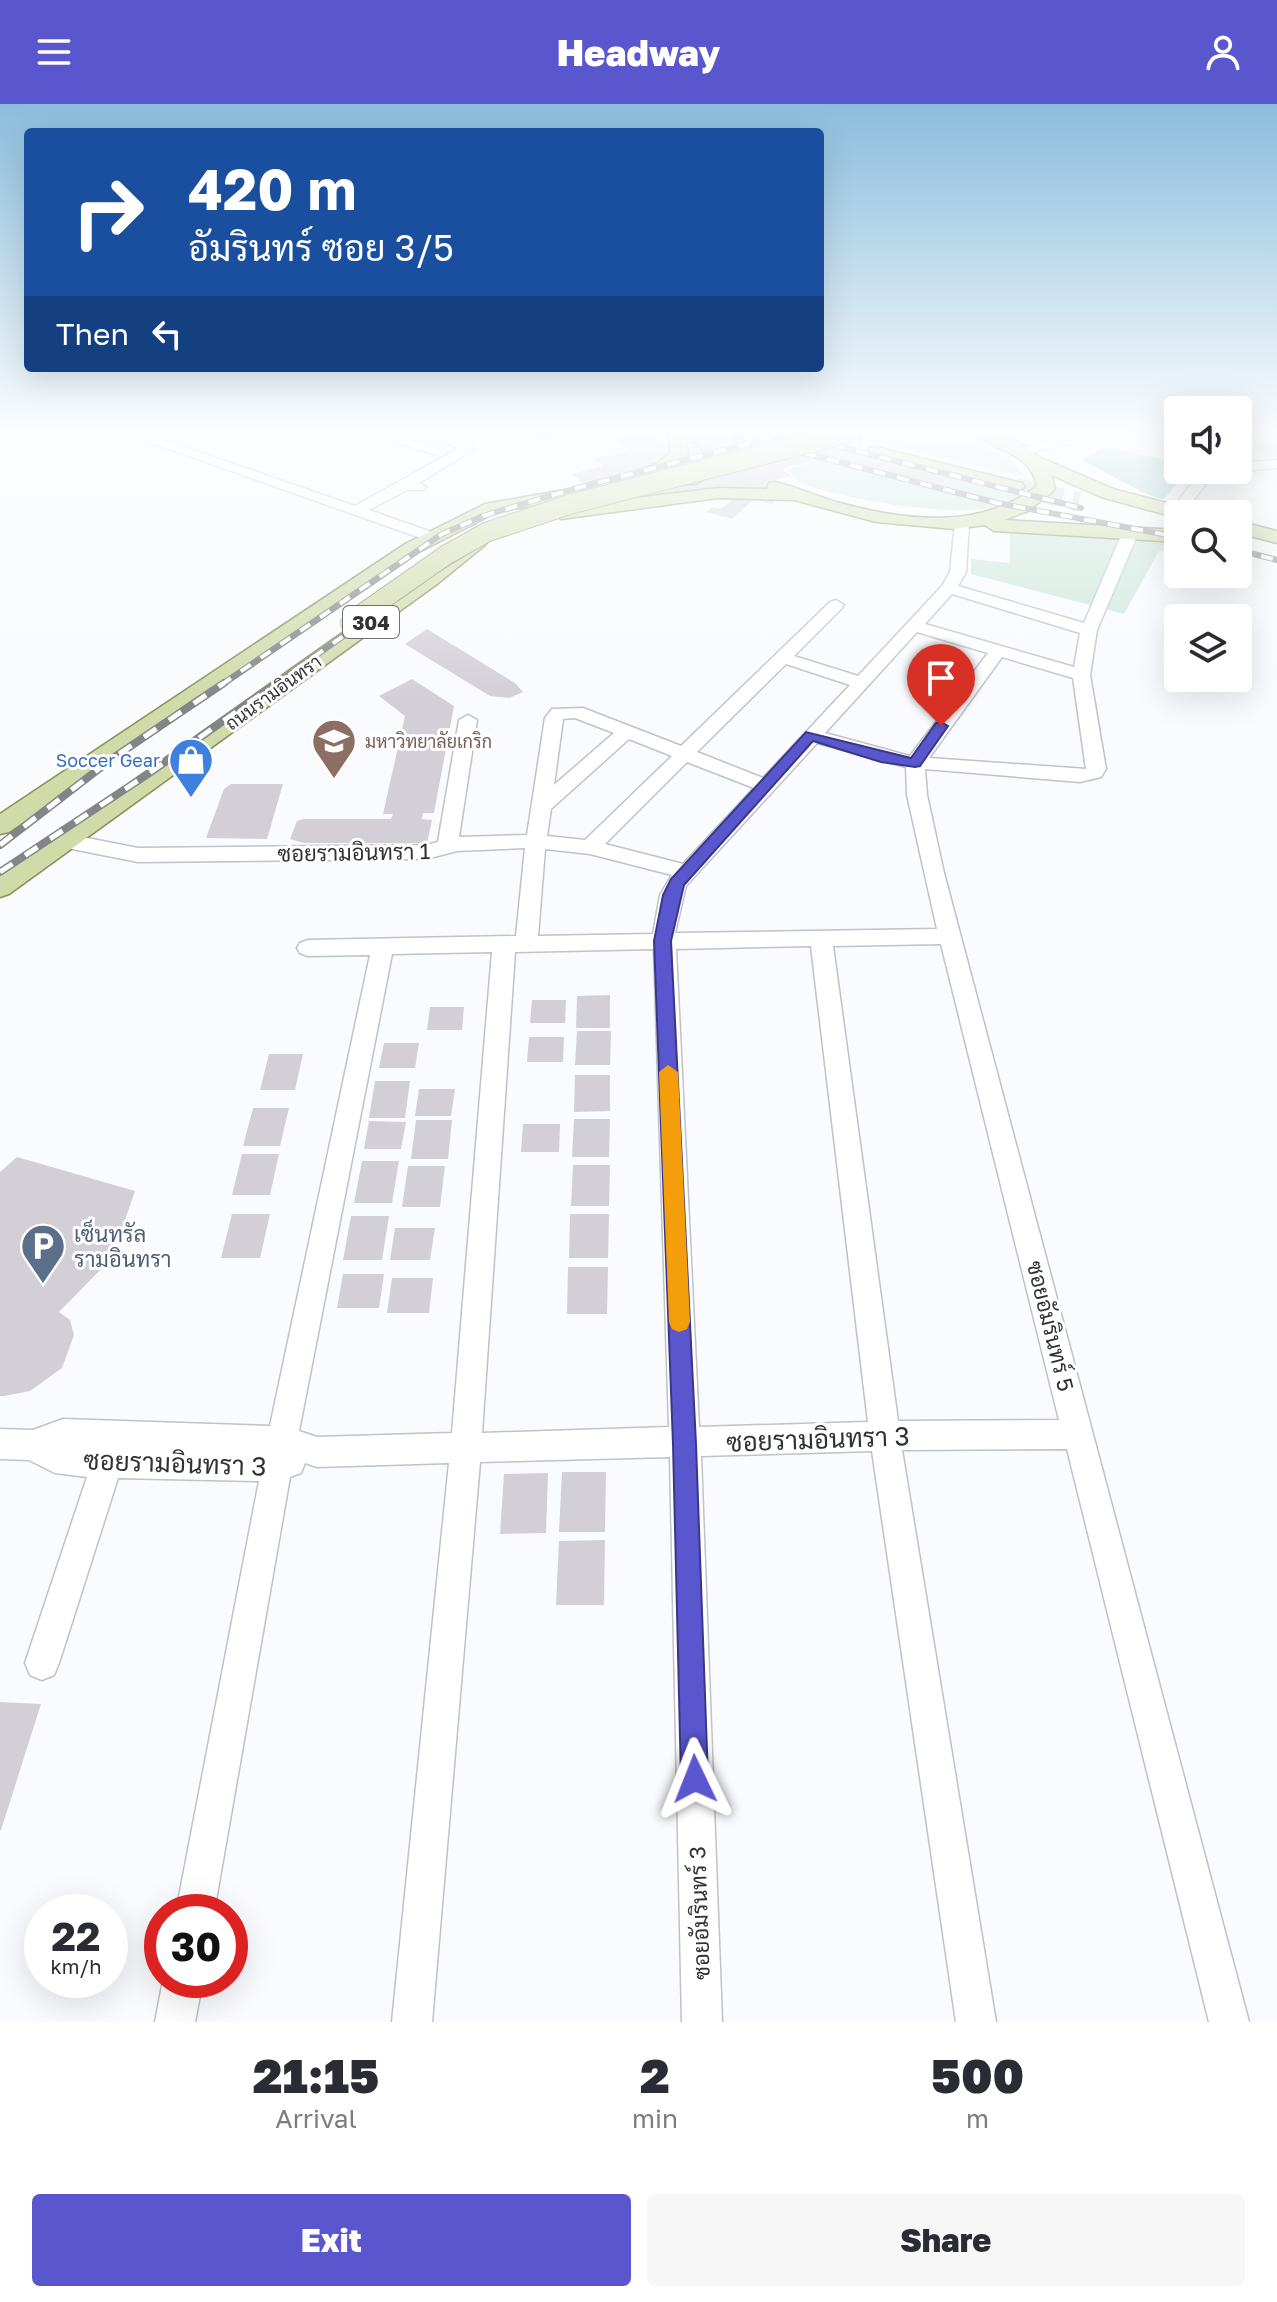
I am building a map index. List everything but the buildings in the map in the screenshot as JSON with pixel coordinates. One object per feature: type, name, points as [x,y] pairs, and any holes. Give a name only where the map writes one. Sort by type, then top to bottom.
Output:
[{"type":"main road","name":"ถนนรามอินทรา","points":[[0,826],[370,574],[464,522]]},
{"type":"main road","name":"ถนนรามอินทรา","points":[[0,865],[342,621],[433,551],[496,522]]},
{"type":"main road","name":"ถนนรามอินทรา","points":[[0,848],[446,555],[487,532],[518,522]]},
{"type":"main road","name":"ถนนรามอินทรา","points":[[0,888],[430,580],[474,543],[522,522]]},
{"type":"main road","points":[[949,522],[1164,535]]},
{"type":"main road","points":[[965,523],[972,522]]},
{"type":"main road","points":[[1060,522],[1075,528]]},
{"type":"main road","points":[[1252,532],[1275,539]]},
{"type":"main road","points":[[1252,536],[1275,539]]},
{"type":"main road","points":[[1252,541],[1275,539]]},
{"type":"street","points":[[387,522],[432,537]]},
{"type":"street","name":"ซอยอัมรินทร์ 3","points":[[702,2022],[685,1444],[663,941],[671,895],[687,872],[811,735],[949,588],[958,572],[965,523]]},
{"type":"street","points":[[811,735],[886,759],[1080,776],[1091,774],[1096,769],[1081,675],[1089,630],[1131,531]]},
{"type":"street","points":[[949,588],[1089,630]]},
{"type":"street","points":[[590,847],[836,605]]},
{"type":"street","points":[[914,626],[1081,675]]},
{"type":"street","points":[[915,763],[997,652]]},
{"type":"street","points":[[784,658],[861,683]]},
{"type":"street","points":[[412,2022],[515,945],[536,841],[554,718],[558,713],[577,712],[766,786]]},
{"type":"street","points":[[447,848],[468,720]]},
{"type":"street","points":[[541,807],[625,733]]},
{"type":"street","name":"ซอยอัมรินทร์ 5","points":[[915,763],[917,795],[952,936],[1229,2022]]},
{"type":"street","name":"ซอยรามอินทรา 1","points":[[67,841],[138,855],[426,852],[467,844],[536,841],[590,847],[687,872]]},
{"type":"street","points":[[308,948],[952,936]]},
{"type":"street","points":[[821,938],[885,1436],[976,2022]]},
{"type":"street","points":[[198,1894],[280,1454],[382,948]]},
{"type":"street","name":"ซอยรามอินทรา 3","points":[[0,1444],[33,1445],[55,1458],[112,1449],[280,1454],[885,1436],[1079,1434]]},
{"type":"street","points":[[42,1663],[112,1449]]},
{"type":"street","points":[[175,2022],[180,1998]]},
{"type":"green space","points":[[1010,533],[1127,535],[1164,542],[1164,551],[1159,551],[1124,614],[971,574],[971,559],[1010,563]]},
{"type":"railway","points":[[221,685],[442,534],[470,522]]},
{"type":"railway","points":[[274,685],[434,572],[486,540],[538,522]]},
{"type":"railway","points":[[1096,522],[1164,534]]},
{"type":"railway","points":[[1252,554],[1277,560]]},
{"type":"railway","points":[[0,845],[113,758],[224,683]]},
{"type":"railway","points":[[0,872],[148,774],[277,683]]},
{"type":"slow traffic","points":[[668,1072],[679,1322]]},
{"type":"place","name":"มหาวิทยาลัยเกริก","points":[[334,780]]},
{"type":"place","name":"Soccer Gear","points":[[191,799]]},
{"type":"place","name":"เซ็นทรัล รามอินทรา","points":[[43,1285]]},
{"type":"route","points":[[695,1779],[685,1444],[663,941],[671,895],[677,883],[811,735],[886,759],[915,763],[941,726]]}]
